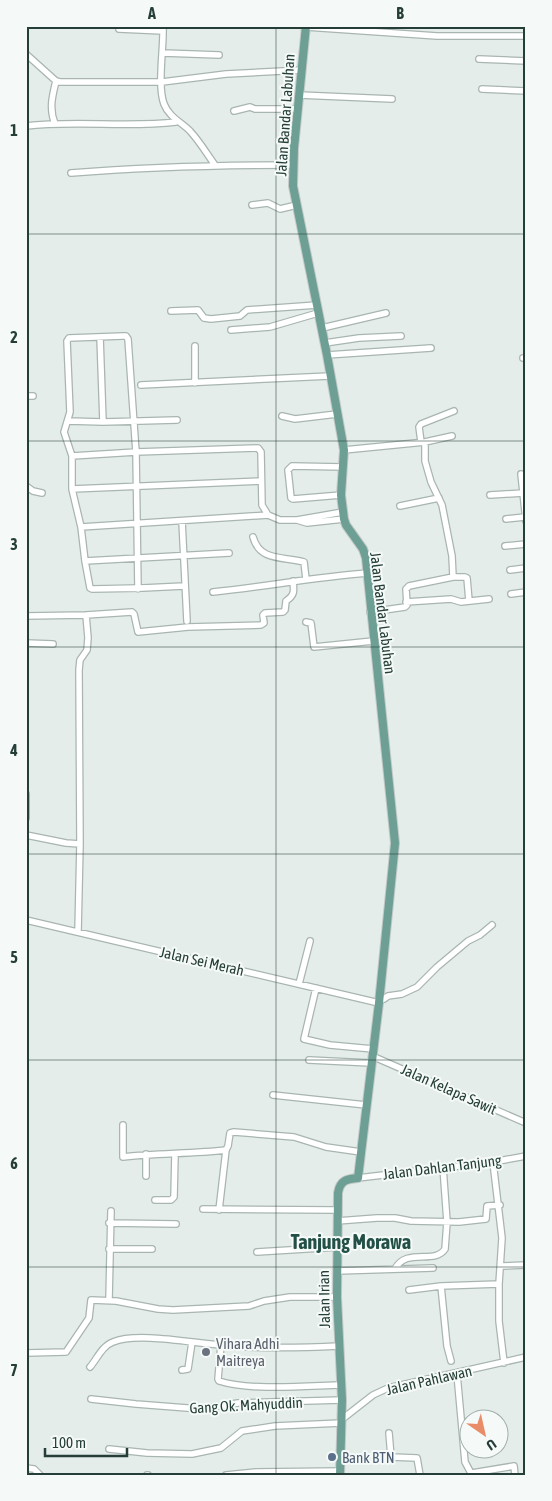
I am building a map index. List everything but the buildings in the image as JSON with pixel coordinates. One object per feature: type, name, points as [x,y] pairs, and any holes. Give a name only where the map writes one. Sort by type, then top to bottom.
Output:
[{"type":"main road","name":"Jalan Bandar Labuhan","points":[[306,27],[293,186],[325,343],[344,450],[341,495],[343,515],[364,552],[395,843],[372,1056]]},
{"type":"main road","points":[[358,1178],[372,1056]]},
{"type":"main road","name":"Jalan Irian","points":[[340,1473],[342,1400],[336,1210],[340,1184],[346,1180],[358,1178]]},
{"type":"street","points":[[306,27],[437,36],[526,36]]},
{"type":"street","points":[[118,29],[163,28],[163,102],[176,122]]},
{"type":"street","points":[[163,53],[219,55]]},
{"type":"street","points":[[26,54],[56,81],[162,82],[226,74],[302,70]]},
{"type":"street","points":[[479,59],[526,60]]},
{"type":"street","points":[[54,124],[51,106],[56,81]]},
{"type":"street","points":[[482,89],[526,92]]},
{"type":"street","points":[[299,95],[392,99]]},
{"type":"street","points":[[234,111],[250,107],[255,109],[298,109]]},
{"type":"street","points":[[26,126],[176,122],[183,124],[196,138],[216,166]]},
{"type":"street","points":[[71,173],[216,166],[294,165]]},
{"type":"street","points":[[252,205],[268,203],[280,209],[296,205]]},
{"type":"street","points":[[171,311],[198,310],[204,318],[212,320],[240,316],[247,310],[317,305]]},
{"type":"street","points":[[231,330],[270,327],[318,313]]},
{"type":"street","points":[[322,328],[386,313]]},
{"type":"street","points":[[138,589],[136,452],[128,339],[126,336],[68,339],[70,412],[64,432],[72,456],[72,489],[81,527],[84,560],[90,588],[92,590],[138,589],[184,586]]},
{"type":"street","points":[[325,343],[359,338],[401,336]]},
{"type":"street","points":[[100,337],[103,422]]},
{"type":"street","points":[[195,346],[195,383]]},
{"type":"street","points":[[327,355],[409,351],[431,348]]},
{"type":"street","points":[[141,385],[330,376]]},
{"type":"street","points":[[453,577],[452,556],[439,498],[431,482],[425,461],[420,424],[454,411]]},
{"type":"street","points":[[282,416],[295,419],[337,414]]},
{"type":"street","points":[[68,421],[134,422],[177,420]]},
{"type":"street","points":[[344,450],[423,442],[452,436]]},
{"type":"street","points":[[72,456],[258,448],[261,452],[262,505],[268,515]]},
{"type":"street","points":[[341,495],[293,500],[291,498],[288,470],[292,466],[343,467]]},
{"type":"street","points":[[521,474],[526,521]]},
{"type":"street","points":[[72,489],[261,481]]},
{"type":"street","points":[[26,486],[33,491],[42,493]]},
{"type":"street","points":[[490,495],[523,493]]},
{"type":"street","points":[[400,506],[439,498]]},
{"type":"street","points":[[81,527],[268,515],[280,520],[343,515]]},
{"type":"street","points":[[506,519],[525,517]]},
{"type":"street","points":[[182,521],[187,621]]},
{"type":"street","points":[[253,537],[257,548],[264,554],[304,562],[306,579]]},
{"type":"street","points":[[505,546],[526,544]]},
{"type":"street","points":[[84,560],[230,553]]},
{"type":"street","points":[[510,570],[526,568]]},
{"type":"street","points":[[213,592],[306,579],[367,573]]},
{"type":"street","points":[[370,612],[402,608],[407,605],[406,589],[409,586],[453,577],[466,578],[469,601]]},
{"type":"street","points":[[26,616],[133,612],[138,632],[208,626],[219,628],[261,625],[264,623],[263,615],[265,613],[282,612],[285,610],[286,601],[293,597],[294,594],[293,581]]},
{"type":"street","points":[[512,594],[526,592]]},
{"type":"street","points":[[406,602],[451,599],[461,602],[489,599]]},
{"type":"street","points":[[78,932],[80,844],[79,670],[80,660],[87,650],[86,615]]},
{"type":"street","points":[[306,622],[311,623],[314,647],[373,640]]},
{"type":"street","points":[[26,643],[53,644]]},
{"type":"street","points":[[26,794],[26,818]]},
{"type":"street","points":[[26,835],[80,844]]},
{"type":"street","name":"Jalan Sei Merah","points":[[26,920],[379,1001]]},
{"type":"street","points":[[379,1001],[384,1000],[388,996],[402,994],[417,987],[468,941],[480,935],[492,925]]},
{"type":"street","points":[[299,984],[310,941]]},
{"type":"street","points":[[316,988],[304,1039],[372,1056]]},
{"type":"street","points":[[309,1060],[372,1056]]},
{"type":"street","name":"Jalan Kelapa Sawit","points":[[372,1056],[526,1123]]},
{"type":"street","points":[[273,1095],[366,1104]]},
{"type":"street","points":[[123,1125],[123,1157],[146,1154],[194,1154],[226,1150]]},
{"type":"street","points":[[219,1210],[226,1150],[230,1133],[294,1137],[326,1147],[361,1152]]},
{"type":"street","points":[[146,1154],[146,1176]]},
{"type":"street","points":[[155,1200],[171,1200],[174,1197],[175,1154]]},
{"type":"street","name":"Jalan Dahlan Tanjung","points":[[358,1178],[493,1162],[526,1156]]},
{"type":"street","points":[[493,1162],[500,1205],[502,1238],[499,1329],[504,1363]]},
{"type":"street","points":[[395,1269],[404,1259],[444,1252],[447,1222],[443,1167]]},
{"type":"street","points":[[337,1221],[395,1218],[411,1221],[459,1222],[486,1219],[487,1206],[500,1205]]},
{"type":"street","points":[[203,1209],[336,1210]]},
{"type":"street","points":[[108,1300],[110,1212]]},
{"type":"street","points":[[109,1223],[176,1224]]},
{"type":"street","points":[[257,1252],[338,1248]]},
{"type":"street","points":[[109,1249],[152,1249]]},
{"type":"street","points":[[501,1266],[526,1265]]},
{"type":"street","points":[[337,1272],[433,1268]]},
{"type":"street","points":[[410,1290],[441,1286],[499,1284]]},
{"type":"street","points":[[441,1286],[447,1346],[451,1361]]},
{"type":"street","points":[[26,1353],[66,1352],[89,1318],[91,1300],[108,1300],[174,1310],[249,1306],[264,1301],[290,1297],[338,1297]]},
{"type":"street","points":[[90,1368],[105,1346],[117,1340],[142,1338],[221,1345],[300,1348],[339,1346]]},
{"type":"street","points":[[182,1370],[188,1369],[192,1342]]},
{"type":"street","points":[[221,1345],[219,1381],[230,1384],[281,1387],[341,1385]]},
{"type":"street","name":"Jalan Pahlawan","points":[[341,1421],[373,1395],[388,1388],[526,1357]]},
{"type":"street","points":[[457,1374],[465,1462],[468,1468],[472,1474],[514,1466],[516,1475]]},
{"type":"street","name":"Gang Ok. Mahyuddin","points":[[91,1399],[200,1409],[238,1403],[342,1400]]},
{"type":"street","points":[[109,1449],[147,1453],[192,1454],[221,1448],[242,1431],[275,1426],[341,1421]]},
{"type":"street","points":[[389,1432],[391,1457],[417,1458],[420,1475]]},
{"type":"street","points":[[26,1468],[34,1468],[40,1475]]},
{"type":"street","points":[[226,1475],[256,1472],[340,1473]]},
{"type":"place","name":"Vihara Adhi Maitreya","points":[[206,1352]]},
{"type":"place","name":"Bank BTN","points":[[332,1457]]},
{"type":"district","name":"Tanjung Morawa","points":[[351,1241]]}]
